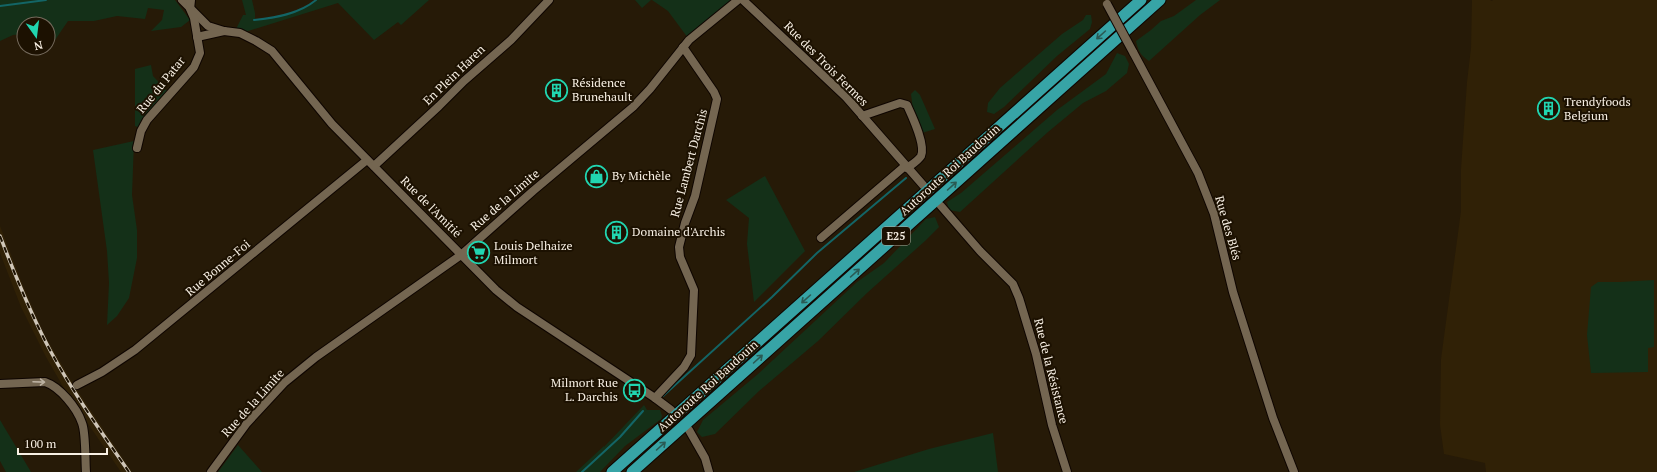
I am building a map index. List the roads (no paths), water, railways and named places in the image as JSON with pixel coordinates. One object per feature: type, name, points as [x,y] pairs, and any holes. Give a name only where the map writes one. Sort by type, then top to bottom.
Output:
[{"type":"highway","name":"Autoroute Roi Baudouin","points":[[612,472],[1141,0]]},
{"type":"highway","name":"Autoroute Roi Baudouin","points":[[632,472],[1160,0]]},
{"type":"street","points":[[182,0],[190,4]]},
{"type":"street","name":"En Plein Haren","points":[[374,166],[476,70],[511,40],[549,0]]},
{"type":"street","name":"Rue de la Limite","points":[[211,472],[247,424],[284,383],[316,357],[462,255],[533,191],[633,107],[650,89],[689,40],[738,0]]},
{"type":"street","name":"Rue des Trois Fermes","points":[[743,0],[846,97],[923,185]]},
{"type":"street","name":"Rue des Blés","points":[[1106,2],[1198,173],[1214,214],[1232,286],[1252,353],[1280,438],[1294,472]]},
{"type":"street","name":"Rue de l'Amitié","points":[[190,4],[208,26],[224,31],[240,33],[256,40],[272,52],[332,124],[496,290],[517,307],[671,410]]},
{"type":"street","name":"Rue du Patar","points":[[137,148],[141,131],[147,120],[194,67],[200,53],[190,4]]},
{"type":"street","points":[[197,37],[224,31]]},
{"type":"street","name":"Rue Lambert Darchis","points":[[655,398],[684,367],[691,355],[694,290],[680,257],[679,247],[695,196],[717,99],[714,92],[683,47]]},
{"type":"street","points":[[821,238],[920,157],[922,151],[920,138],[907,105],[900,103],[862,116]]},
{"type":"street","name":"Rue Bonne-Foi","points":[[77,385],[102,372],[135,350],[367,160]]},
{"type":"street","name":"Rue de la Résistance","points":[[941,206],[980,251],[1008,277],[1020,298],[1036,354],[1052,426],[1067,472]]},
{"type":"street","points":[[0,384],[45,382],[52,384],[62,393],[82,423],[86,472]]},
{"type":"street","points":[[689,430],[705,458],[709,472]]},
{"type":"waterway","points":[[0,6],[46,0]]},
{"type":"waterway","points":[[254,20],[294,12],[316,0]]},
{"type":"waterway","points":[[663,396],[772,297],[817,253],[906,178]]},
{"type":"waterway","points":[[582,472],[620,437],[643,411]]},
{"type":"railway","points":[[0,236],[17,280],[51,352],[79,398],[129,472]]},
{"type":"place","name":"Résidence Brunehault","points":[[556,90]]},
{"type":"place","name":"Trendyfoods Belgium","points":[[1548,109]]},
{"type":"place","name":"By Michèle","points":[[596,176]]},
{"type":"place","name":"Domaine d'Archis","points":[[617,232]]},
{"type":"place","name":"Louis Delhaize Milmort","points":[[478,253]]},
{"type":"place","name":"Milmort Rue L. Darchis","points":[[634,390]]}]
